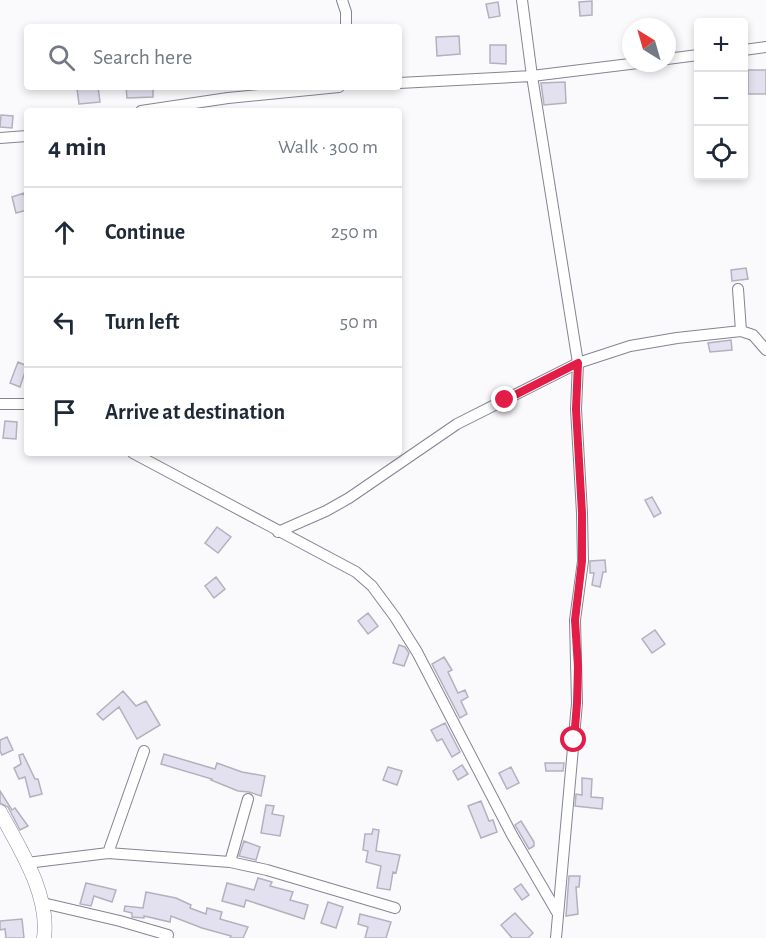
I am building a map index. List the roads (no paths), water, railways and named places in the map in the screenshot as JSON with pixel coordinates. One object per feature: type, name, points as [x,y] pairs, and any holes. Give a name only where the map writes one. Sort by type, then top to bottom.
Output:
[{"type":"street","points":[[342,0],[346,12],[346,24]]},
{"type":"street","points":[[522,0],[578,363],[576,409],[582,513],[582,561],[575,620],[577,703],[556,938]]},
{"type":"street","points":[[748,49],[766,47]]},
{"type":"street","points":[[676,58],[694,56]]},
{"type":"street","points":[[402,83],[532,76],[622,65]]},
{"type":"street","points":[[161,108],[228,98],[309,90]]},
{"type":"street","points":[[0,138],[24,136]]},
{"type":"street","points":[[738,289],[741,331]]},
{"type":"street","points":[[278,532],[350,498],[457,424],[578,363],[630,346],[741,331],[753,335],[766,350]]},
{"type":"street","points":[[0,404],[24,404]]},
{"type":"street","points":[[139,456],[356,572],[372,586],[390,609],[417,652],[512,835],[558,914]]},
{"type":"street","points":[[108,853],[144,751]]},
{"type":"street","points":[[230,862],[248,799]]},
{"type":"street","points":[[0,812],[27,863],[43,903],[44,938]]},
{"type":"street","points":[[27,863],[108,853],[230,862],[267,870],[395,908]]},
{"type":"street","points":[[43,903],[168,935]]}]
